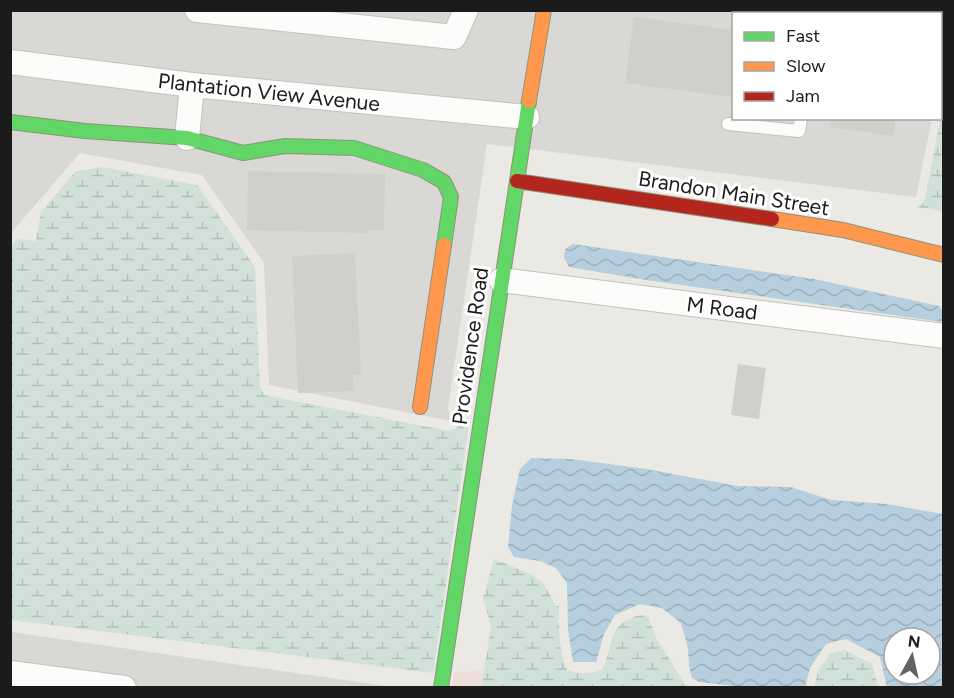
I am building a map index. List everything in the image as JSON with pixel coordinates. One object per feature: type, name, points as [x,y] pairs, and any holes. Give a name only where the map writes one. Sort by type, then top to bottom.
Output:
[{"type":"street","points":[[197,10],[454,37],[466,10]]},
{"type":"street","name":"Providence Road","points":[[441,687],[501,280],[544,10]]},
{"type":"street","name":"Plantation View Avenue","points":[[10,62],[192,85],[527,117]]},
{"type":"street","points":[[187,138],[192,85]]},
{"type":"street","points":[[10,122],[86,131],[187,138],[243,153],[285,146],[354,148],[423,170],[444,182],[451,197],[420,407]]},
{"type":"street","name":"Brandon Main Street","points":[[517,181],[843,230],[944,255]]},
{"type":"street","name":"M Road","points":[[501,280],[944,336]]},
{"type":"street","points":[[10,673],[124,687]]},
{"type":"lane","points":[[728,124],[800,131],[801,120]]},
{"type":"shaded area","points":[[11,11],[943,11],[944,58],[942,68],[942,12],[732,12],[732,120],[932,120],[916,197],[487,144],[448,408],[451,421],[269,385],[264,263],[202,175],[80,153],[11,233]]},
{"type":"shaded area","points":[[11,632],[394,687],[11,687]]},
{"type":"shaded area","points":[[484,671],[482,687],[452,688],[454,672]]},
{"type":"green space","points":[[943,104],[944,211],[917,207],[925,199],[940,120],[942,120]]},
{"type":"green space","points":[[102,167],[197,185],[255,267],[260,386],[264,395],[449,431],[457,428],[460,422],[469,424],[433,673],[11,620],[11,246],[17,239],[36,241],[41,212],[76,171]]},
{"type":"green space","points":[[494,559],[533,575],[544,584],[556,606],[559,606],[561,647],[567,670],[584,673],[602,670],[617,628],[629,619],[645,615],[648,616],[657,640],[685,684],[690,687],[482,687],[491,625],[483,598]]},
{"type":"green space","points":[[845,650],[872,664],[878,687],[814,687],[818,672],[830,653]]},
{"type":"water","points":[[573,244],[814,279],[939,306],[943,311],[942,322],[569,267],[564,258],[565,249]]},
{"type":"water","points":[[531,458],[571,459],[646,469],[737,486],[791,487],[831,500],[887,504],[943,514],[943,687],[887,686],[942,686],[942,626],[882,626],[882,666],[880,657],[846,639],[826,644],[810,668],[805,687],[743,687],[699,682],[692,678],[688,648],[681,623],[662,608],[640,604],[615,615],[604,634],[596,662],[573,662],[568,630],[567,583],[556,568],[540,561],[514,557],[508,547],[512,506],[520,469]]},
{"type":"building","points":[[845,10],[910,10],[910,12],[845,12]]},
{"type":"building","points":[[634,17],[732,30],[732,97],[625,83]]},
{"type":"building","points":[[831,120],[896,120],[893,136],[830,127]]},
{"type":"building","points":[[248,171],[385,174],[384,230],[368,230],[368,233],[247,230]]},
{"type":"building","points":[[355,253],[361,375],[353,375],[354,391],[298,393],[292,256]]},
{"type":"building","points":[[738,364],[766,368],[759,419],[731,415]]},
{"type":"traffic: fast","points":[[441,688],[529,101]]},
{"type":"traffic: fast","points":[[10,122],[85,131],[187,138],[243,153],[285,146],[354,148],[423,170],[444,182],[451,197],[444,245]]},
{"type":"traffic: slow","points":[[529,101],[544,10]]},
{"type":"traffic: slow","points":[[772,219],[843,230],[944,255]]},
{"type":"traffic: slow","points":[[420,407],[444,245]]},
{"type":"traffic: jam","points":[[517,181],[772,219]]}]
